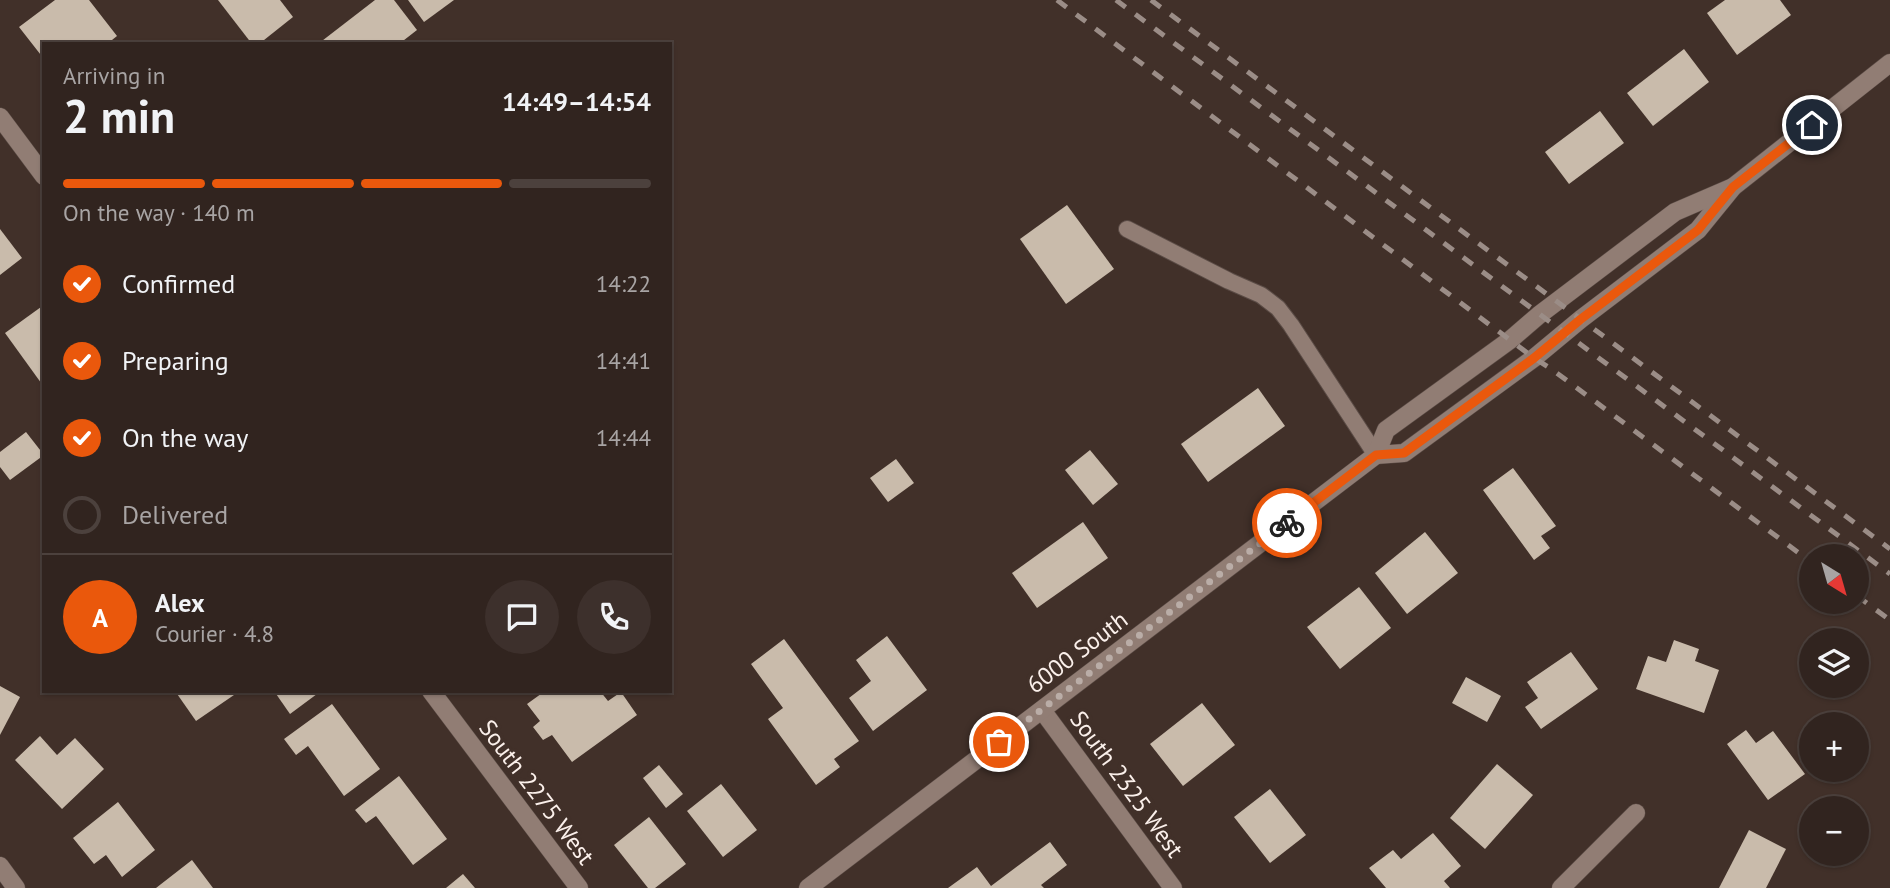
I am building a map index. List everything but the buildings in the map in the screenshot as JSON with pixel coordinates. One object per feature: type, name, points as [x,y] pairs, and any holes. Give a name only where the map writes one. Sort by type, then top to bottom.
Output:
[{"type":"street","points":[[1733,187],[1890,63]]},
{"type":"street","points":[[0,117],[42,173]]},
{"type":"street","name":"6000 South","points":[[808,888],[1376,455],[1386,430],[1510,340],[1675,212],[1733,187]]},
{"type":"street","name":"6000 South","points":[[1376,455],[1404,453],[1534,358],[1698,230],[1733,187]]},
{"type":"street","name":"South 2275 West","points":[[432,693],[579,888]]},
{"type":"street","name":"South 2325 West","points":[[1042,710],[1173,888]]},
{"type":"street","points":[[1561,888],[1636,813]]},
{"type":"street","points":[[0,866],[16,888]]},
{"type":"lane","points":[[1128,229],[1261,295],[1278,308],[1376,455]]},
{"type":"railway","points":[[1057,0],[1799,553]]},
{"type":"railway","points":[[1116,0],[1890,574]]},
{"type":"railway","points":[[1151,0],[1890,549]]},
{"type":"railway","points":[[1869,605],[1890,620]]},
{"type":"way so far","points":[[999,742],[1287,523]]},
{"type":"route","points":[[1287,523],[1376,455],[1404,453],[1534,358],[1698,230],[1733,187],[1812,125]]}]
